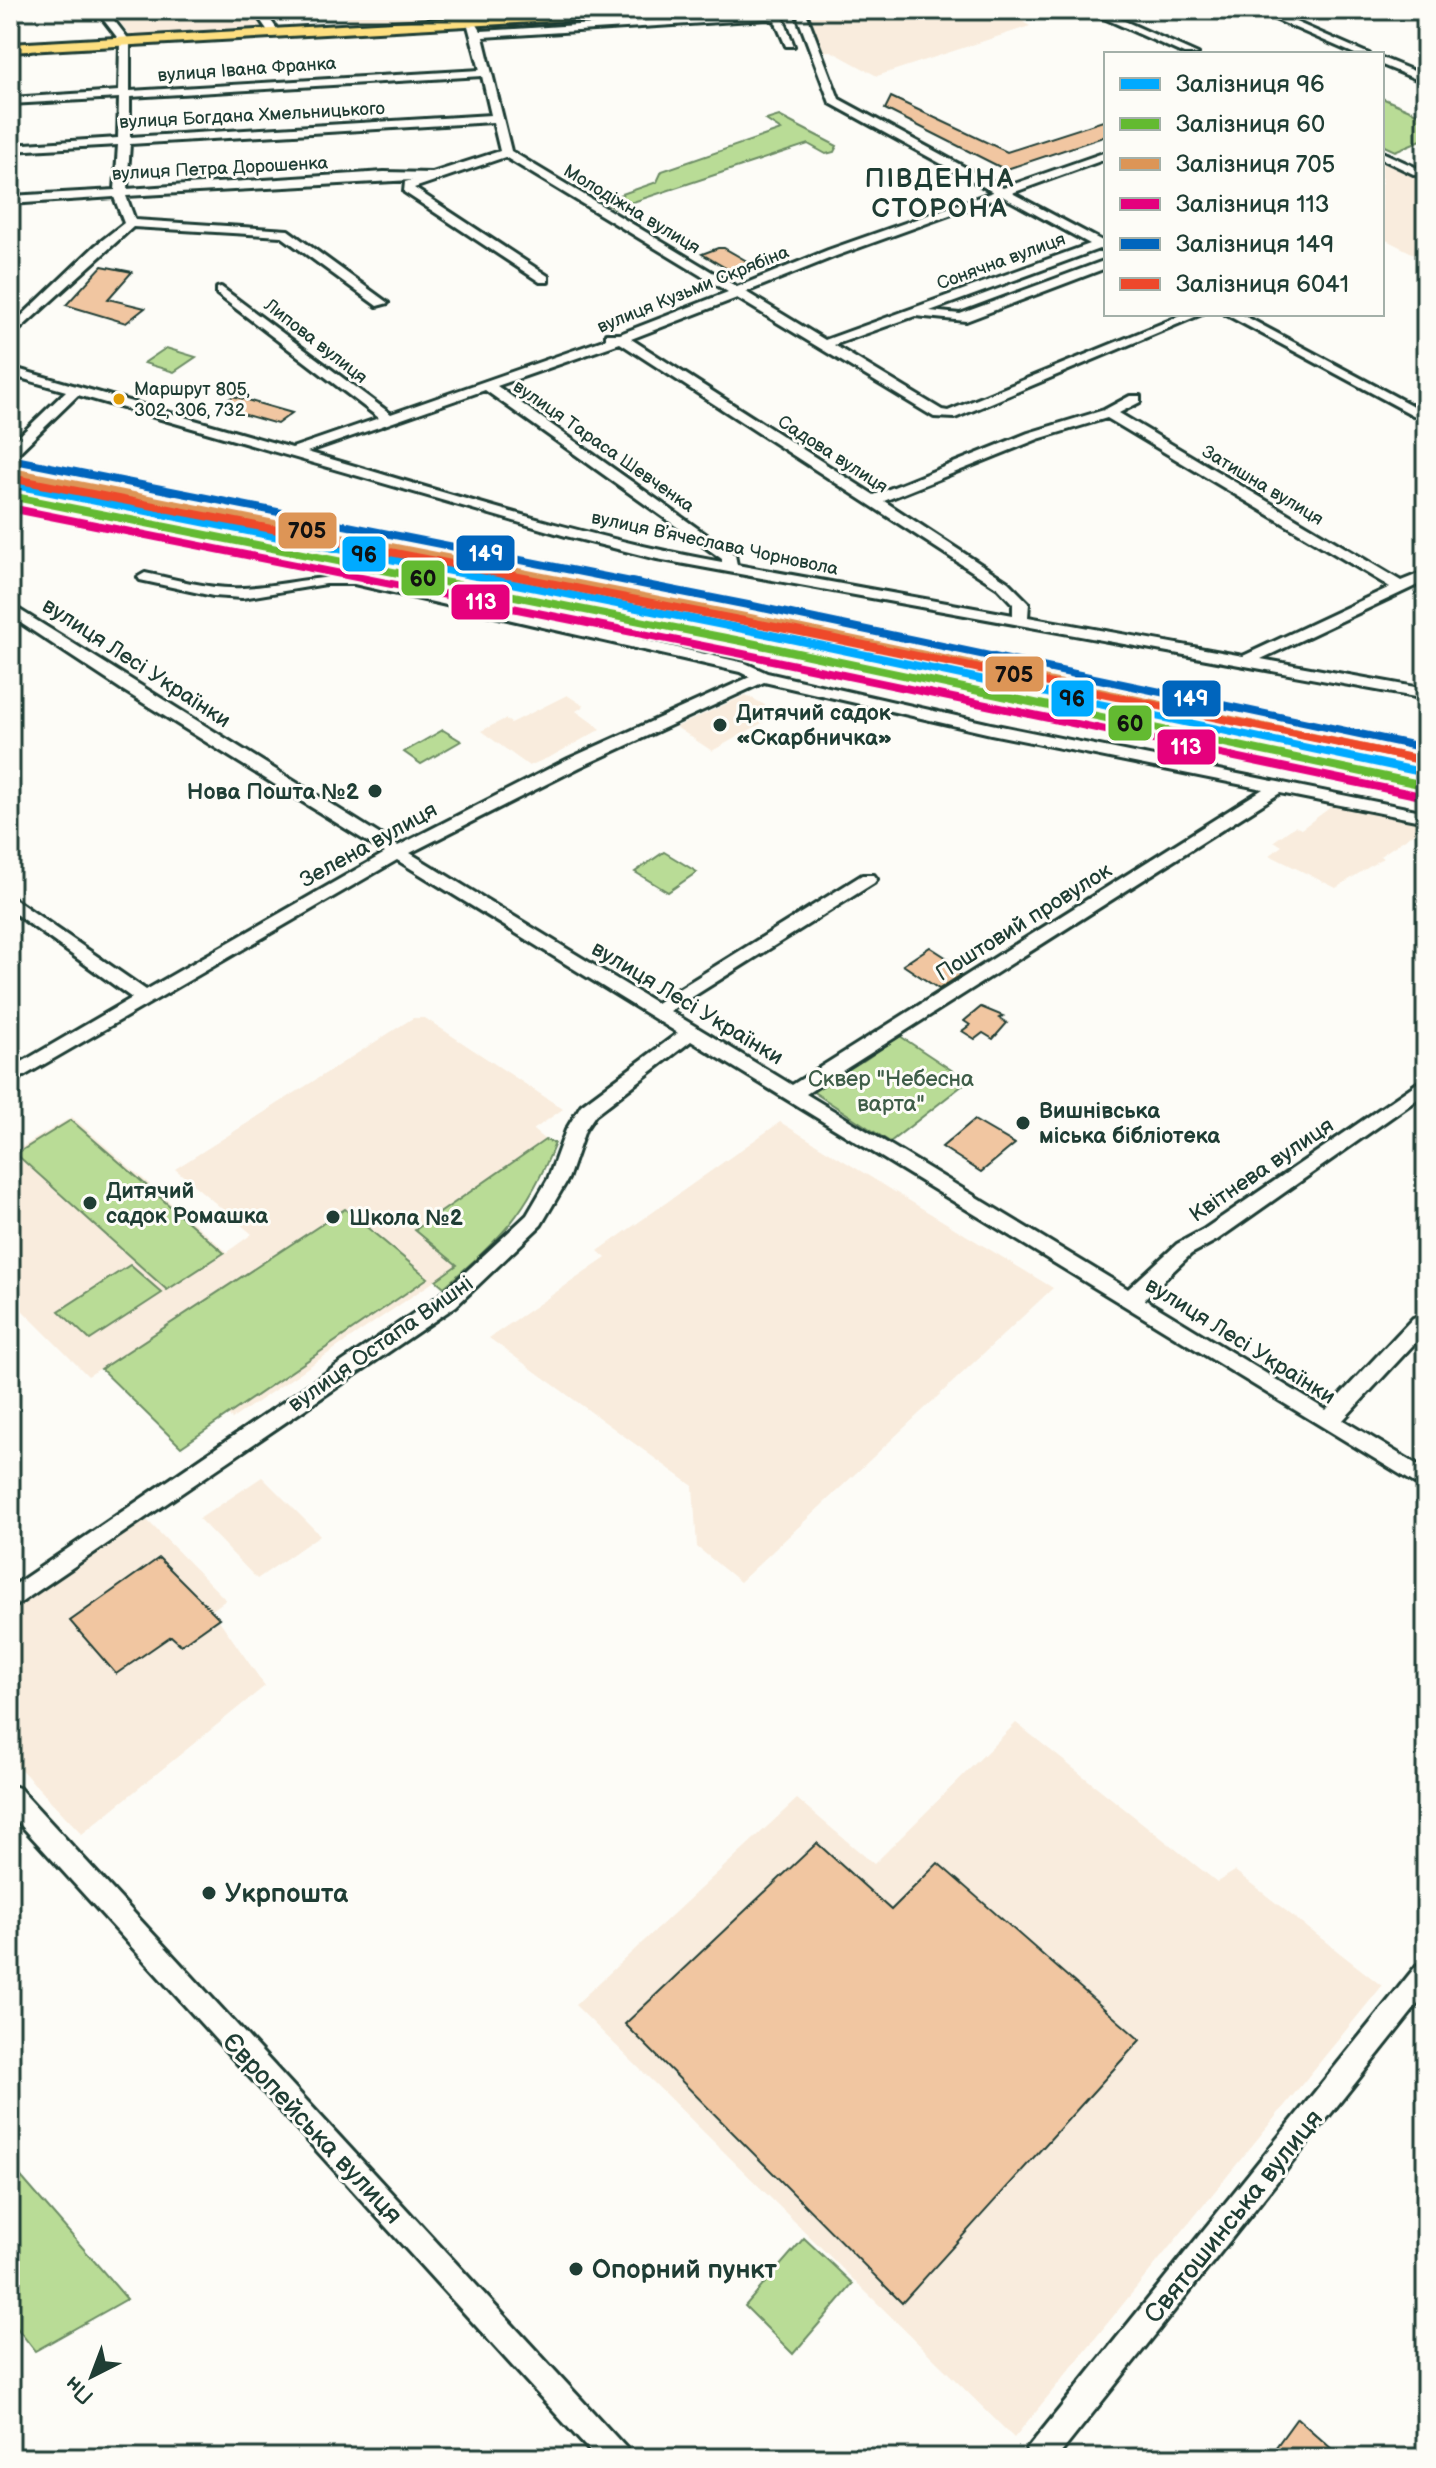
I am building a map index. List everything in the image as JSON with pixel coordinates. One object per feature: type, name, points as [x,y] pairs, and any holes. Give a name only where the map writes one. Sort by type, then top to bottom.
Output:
[{"type":"main road","points":[[10,48],[275,33],[474,28],[676,10]]},
{"type":"street","points":[[101,10],[125,41],[120,200],[130,223]]},
{"type":"street","points":[[258,10],[275,33]]},
{"type":"street","points":[[462,10],[474,28],[506,153],[409,185],[408,189],[544,279]]},
{"type":"street","points":[[800,10],[834,101],[1103,246]]},
{"type":"street","points":[[1074,10],[1168,52]]},
{"type":"street","points":[[1091,10],[1188,52]]},
{"type":"street","points":[[1259,10],[1359,52]]},
{"type":"street","points":[[474,28],[569,34],[690,27],[769,16],[779,19],[790,44]]},
{"type":"street","points":[[1384,62],[1426,80]]},
{"type":"street","name":"вулиця Івана Франка","points":[[10,101],[485,73]]},
{"type":"street","name":"вулиця Богдана Хмельницького","points":[[10,148],[497,118]]},
{"type":"street","name":"Молодіжна вулиця","points":[[506,153],[939,414],[950,415],[1191,316]]},
{"type":"street","name":"вулиця Кузьми Скрябіна","points":[[292,453],[487,385],[736,293],[832,253],[1104,156]]},
{"type":"street","points":[[1384,156],[1426,176]]},
{"type":"street","name":"вулиця Петра Дорошенка","points":[[10,200],[419,174],[432,177]]},
{"type":"street","points":[[130,223],[284,233],[382,303]]},
{"type":"street","points":[[10,334],[130,223]]},
{"type":"street","name":"Сонячна вулиця","points":[[823,345],[1103,246]]},
{"type":"street","name":"Сонячна вулиця","points":[[914,312],[961,318],[1104,265]]},
{"type":"street","name":"Липова вулиця","points":[[221,291],[389,419]]},
{"type":"street","points":[[1235,316],[1426,418]]},
{"type":"street","name":"Садова вулиця","points":[[614,337],[1003,585],[1021,603],[1020,621]]},
{"type":"street","name":"вулиця Вʼячеслава Чорновола","points":[[10,371],[571,533],[729,569],[1426,694]]},
{"type":"street","name":"вулиця Тараса Шевченка","points":[[487,385],[730,558],[729,569]]},
{"type":"street","points":[[10,453],[75,390]]},
{"type":"street","points":[[872,501],[1033,436],[1109,413],[1135,399]]},
{"type":"street","name":"Затишна вулиця","points":[[1109,413],[1401,587]]},
{"type":"street","points":[[1244,661],[1426,575]]},
{"type":"street","points":[[145,577],[213,591],[242,593],[326,580],[354,580],[745,668],[762,677],[991,729],[1426,817]]},
{"type":"street","name":"вулиця Лесі Українки","points":[[10,609],[122,683],[397,853],[1426,1481]]},
{"type":"street","name":"Зелена вулиця","points":[[10,1077],[397,853],[638,732],[762,677]]},
{"type":"street","name":"Поштовий провулок","points":[[792,1094],[1253,805],[1278,786]]},
{"type":"street","points":[[656,1011],[868,879]]},
{"type":"street","points":[[10,902],[145,999]]},
{"type":"street","name":"вулиця Остапа Вишні","points":[[10,1600],[449,1300],[534,1220],[553,1189],[576,1130],[588,1110],[691,1032]]},
{"type":"street","name":"Квітнева вулиця","points":[[1129,1300],[1184,1249],[1210,1235],[1426,1084]]},
{"type":"street","points":[[1328,1422],[1426,1321]]},
{"type":"street","name":"Європейська вулиця","points":[[10,1796],[616,2458]]},
{"type":"street","name":"Святошинська вулиця","points":[[1038,2458],[1426,1974]]},
{"type":"shaded area","points":[[110,10],[252,10],[263,25],[259,31],[133,39]]},
{"type":"shaded area","points":[[340,10],[457,10],[465,16],[351,22]]},
{"type":"shaded area","points":[[805,10],[1054,11],[1023,22],[1030,26],[877,76],[831,51],[817,52]]},
{"type":"shaded area","points":[[1384,163],[1426,183],[1426,260],[1384,239]]},
{"type":"shaded area","points":[[567,695],[584,706],[576,711],[601,729],[529,766],[481,731],[505,719],[511,723]]},
{"type":"shaded area","name":"Дитячий садок «Скарбничка»","points":[[746,695],[780,713],[712,751],[676,727]]},
{"type":"shaded area","points":[[1335,804],[1426,825],[1336,888],[1269,855],[1282,846],[1274,841],[1295,826],[1301,829]]},
{"type":"shaded area","name":"Школа №2","points":[[413,1018],[425,1018],[563,1109],[533,1130],[545,1140],[416,1230],[458,1265],[232,1419],[146,1341],[88,1376],[10,1298],[10,1154],[72,1117],[227,1252],[252,1234],[175,1169]]},
{"type":"shaded area","points":[[780,1122],[1053,1288],[740,1582],[697,1547],[693,1486],[489,1338],[606,1258],[598,1251]]},
{"type":"shaded area","points":[[262,1477],[320,1535],[257,1579],[199,1519]]},
{"type":"shaded area","points":[[144,1517],[226,1600],[212,1610],[265,1686],[82,1834],[10,1758],[10,1612]]},
{"type":"shaded area","points":[[1016,1723],[1217,1882],[1235,1871],[1382,1986],[1014,2438],[575,2005],[797,1799],[874,1864]]},
{"type":"green space","points":[[1384,99],[1426,117],[1426,138],[1395,151],[1384,146]]},
{"type":"green space","points":[[779,116],[837,146],[834,152],[826,154],[808,144],[615,208],[602,201],[657,182],[662,171],[781,130],[766,120]]},
{"type":"green space","points":[[166,348],[196,357],[174,372],[144,363]]},
{"type":"green space","points":[[443,730],[461,741],[421,764],[404,752]]},
{"type":"green space","points":[[664,852],[697,872],[668,892],[635,872]]},
{"type":"green space","name":"Сквер \"Небесна варта\"","points":[[900,1036],[968,1081],[890,1142],[812,1091],[858,1058],[863,1061]]},
{"type":"green space","points":[[71,1120],[224,1253],[167,1290],[16,1154]]},
{"type":"green space","points":[[545,1140],[555,1143],[523,1206],[497,1239],[444,1287],[436,1280],[457,1265],[415,1230]]},
{"type":"green space","points":[[345,1209],[428,1278],[181,1447],[101,1369]]},
{"type":"green space","points":[[130,1265],[162,1293],[90,1340],[59,1311]]},
{"type":"green space","points":[[10,2164],[127,2299],[35,2351],[10,2319]]},
{"type":"green space","points":[[804,2238],[853,2284],[793,2354],[745,2306]]},
{"type":"building","points":[[891,97],[1007,152],[1104,121],[1104,137],[1007,169],[885,109]]},
{"type":"building","points":[[724,248],[759,268],[734,273],[702,254]]},
{"type":"building","points":[[102,266],[132,272],[108,299],[145,308],[126,323],[66,305]]},
{"type":"building","points":[[233,396],[292,413],[277,424],[218,407]]},
{"type":"building","points":[[930,947],[947,958],[941,962],[961,975],[939,989],[903,965]]},
{"type":"building","points":[[981,1007],[1003,1016],[999,1018],[1007,1023],[993,1039],[983,1033],[975,1039],[962,1031],[970,1025],[964,1021]]},
{"type":"building","points":[[974,1120],[1015,1144],[981,1172],[942,1147]]},
{"type":"building","points":[[159,1558],[219,1618],[181,1645],[171,1636],[116,1674],[70,1621]]},
{"type":"building","points":[[817,1843],[891,1910],[938,1863],[1140,2040],[902,2303],[625,2024]]},
{"type":"building","points":[[1297,2418],[1342,2458],[1268,2458]]},
{"type":"railway","points":[[10,470],[1426,749]]},
{"type":"railway","points":[[10,493],[717,636],[1015,707],[1426,789]]},
{"type":"rail line","name":"149","points":[[15,460],[753,606],[1426,748]]},
{"type":"rail line","name":"705","points":[[12,472],[750,618],[1426,761]]},
{"type":"rail line","name":"6041","points":[[10,478],[796,631],[1426,761]]},
{"type":"rail line","name":"96","points":[[10,484],[748,630],[1426,773]]},
{"type":"rail line","name":"60","points":[[10,496],[746,642],[1424,785]]},
{"type":"rail line","name":"113","points":[[10,508],[743,654],[1421,796]]},
{"type":"place","name":"Маршрут 805, 302, 306, 732","points":[[119,399]]},
{"type":"place","name":"Дитячий садок «Скарбничка»","points":[[720,725]]},
{"type":"place","name":"Нова Пошта №2","points":[[375,791]]},
{"type":"place","name":"Вишнівська міська бібліотека","points":[[1023,1123]]},
{"type":"place","name":"Дитячий садок Ромашка","points":[[90,1203]]},
{"type":"place","name":"Школа №2","points":[[333,1217]]},
{"type":"place","name":"Укрпошта","points":[[209,1893]]},
{"type":"place","name":"Опорний пункт","points":[[576,2269]]},
{"type":"district","name":"ПІВДЕННА СТОРОНА","points":[[940,193]]}]
